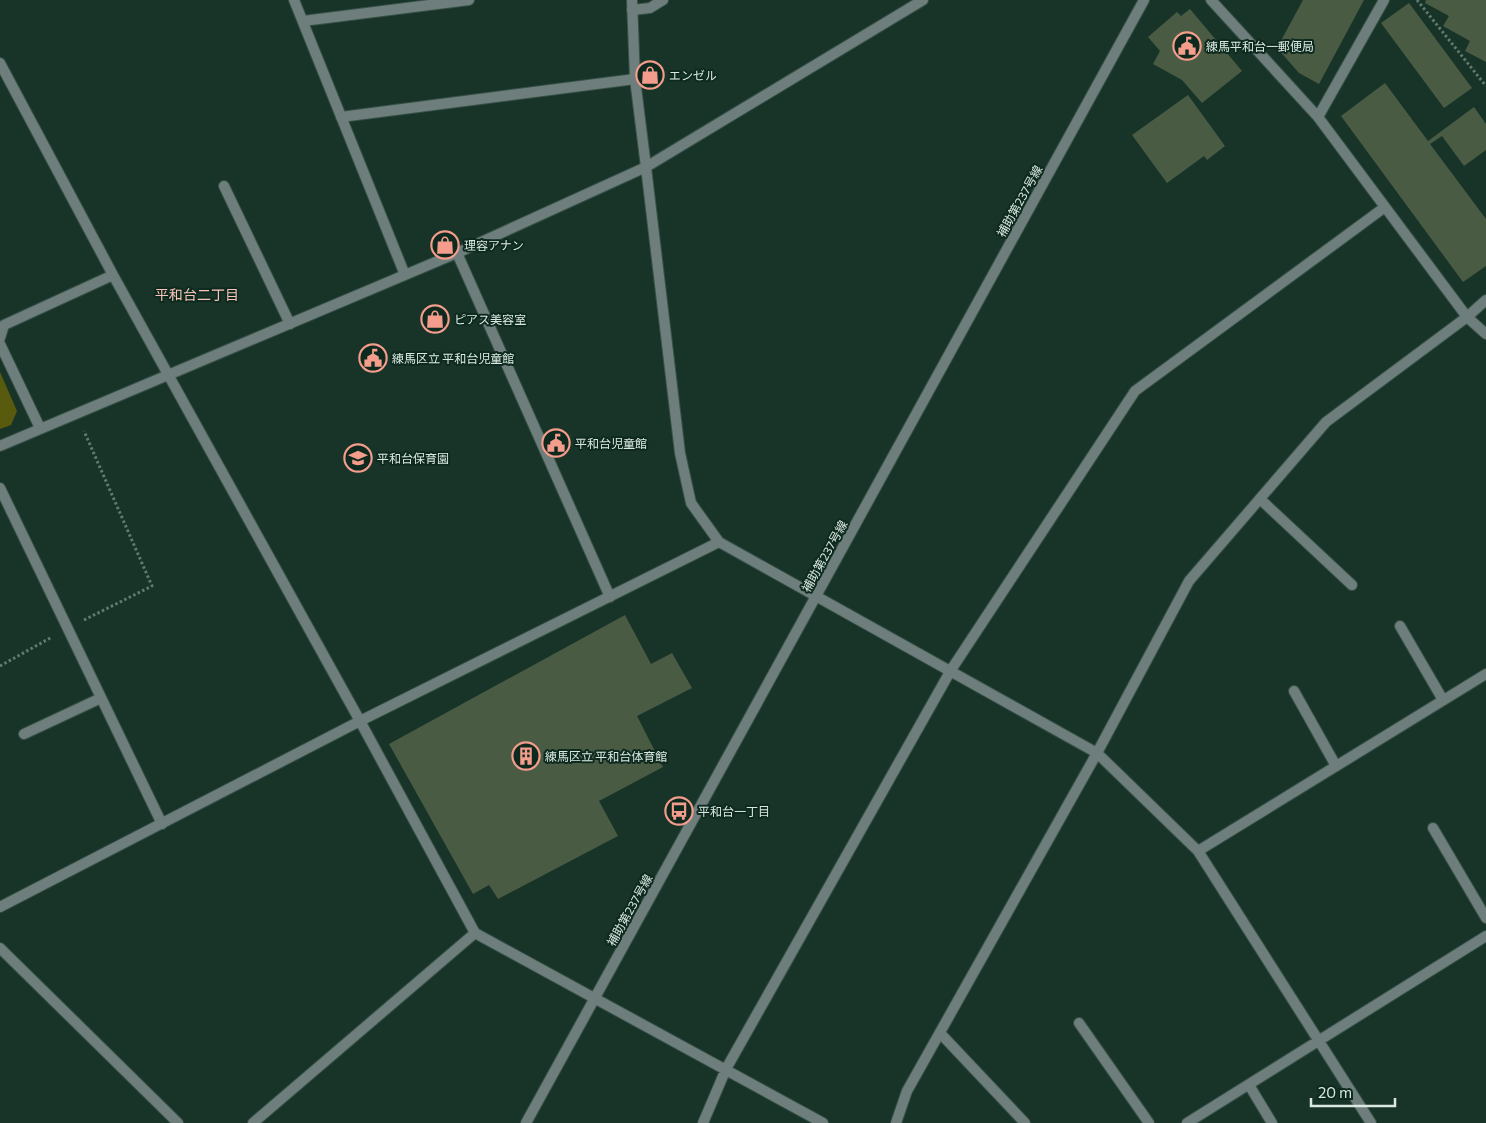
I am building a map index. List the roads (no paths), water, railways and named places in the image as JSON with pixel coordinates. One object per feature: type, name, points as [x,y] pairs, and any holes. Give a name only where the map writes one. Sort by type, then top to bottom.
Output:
[{"type":"street","points":[[294,0],[406,275]]},
{"type":"street","points":[[302,21],[469,0]]},
{"type":"street","points":[[663,0],[650,8],[632,5],[635,79],[680,453],[691,503],[719,542],[1097,753],[1198,851],[1371,1123]]},
{"type":"street","points":[[0,446],[457,253],[646,167],[923,0]]},
{"type":"street","name":"補助第237号線","points":[[526,1123],[1144,0]]},
{"type":"street","points":[[1211,0],[1318,117],[1466,318],[1486,334]]},
{"type":"street","points":[[1318,117],[1384,0]]},
{"type":"street","points":[[0,63],[113,275],[475,933],[823,1123]]},
{"type":"street","points":[[341,117],[635,79]]},
{"type":"street","points":[[224,186],[290,324]]},
{"type":"street","points":[[703,1123],[726,1069],[950,670],[1135,391],[1385,207]]},
{"type":"street","points":[[457,253],[610,597]]},
{"type":"street","points":[[0,338],[4,325],[113,275]]},
{"type":"street","points":[[896,1123],[907,1091],[1097,753],[1189,581],[1326,422],[1466,318],[1486,300]]},
{"type":"street","points":[[0,344],[40,428]]},
{"type":"street","points":[[0,488],[162,824]]},
{"type":"street","points":[[1260,499],[1352,584]]},
{"type":"street","points":[[0,907],[360,721],[719,542]]},
{"type":"street","points":[[1400,626],[1443,700]]},
{"type":"street","points":[[1198,851],[1486,674]]},
{"type":"street","points":[[1294,691],[1336,766]]},
{"type":"street","points":[[24,734],[101,698]]},
{"type":"street","points":[[1433,828],[1486,918]]},
{"type":"street","points":[[253,1123],[475,933]]},
{"type":"street","points":[[1187,1123],[1318,1039],[1486,936]]},
{"type":"street","points":[[0,948],[178,1123]]},
{"type":"street","points":[[1079,1023],[1149,1123]]},
{"type":"street","points":[[940,1033],[1025,1123]]},
{"type":"street","points":[[1249,1085],[1272,1123]]},
{"type":"place","name":"練馬平和台一郵便局","points":[[1187,46]]},
{"type":"place","name":"エンゼル","points":[[650,75]]},
{"type":"place","name":"理容アナン","points":[[445,245]]},
{"type":"place","name":"ピアス美容室","points":[[435,319]]},
{"type":"place","name":"練馬区立 平和台児童館","points":[[373,358]]},
{"type":"place","name":"平和台児童館","points":[[556,443]]},
{"type":"place","name":"平和台保育園","points":[[358,458]]},
{"type":"place","name":"練馬区立 平和台体育館","points":[[526,756]]},
{"type":"place","name":"平和台一丁目","points":[[679,811]]},
{"type":"district","name":"平和台二丁目","points":[[197,294]]}]
